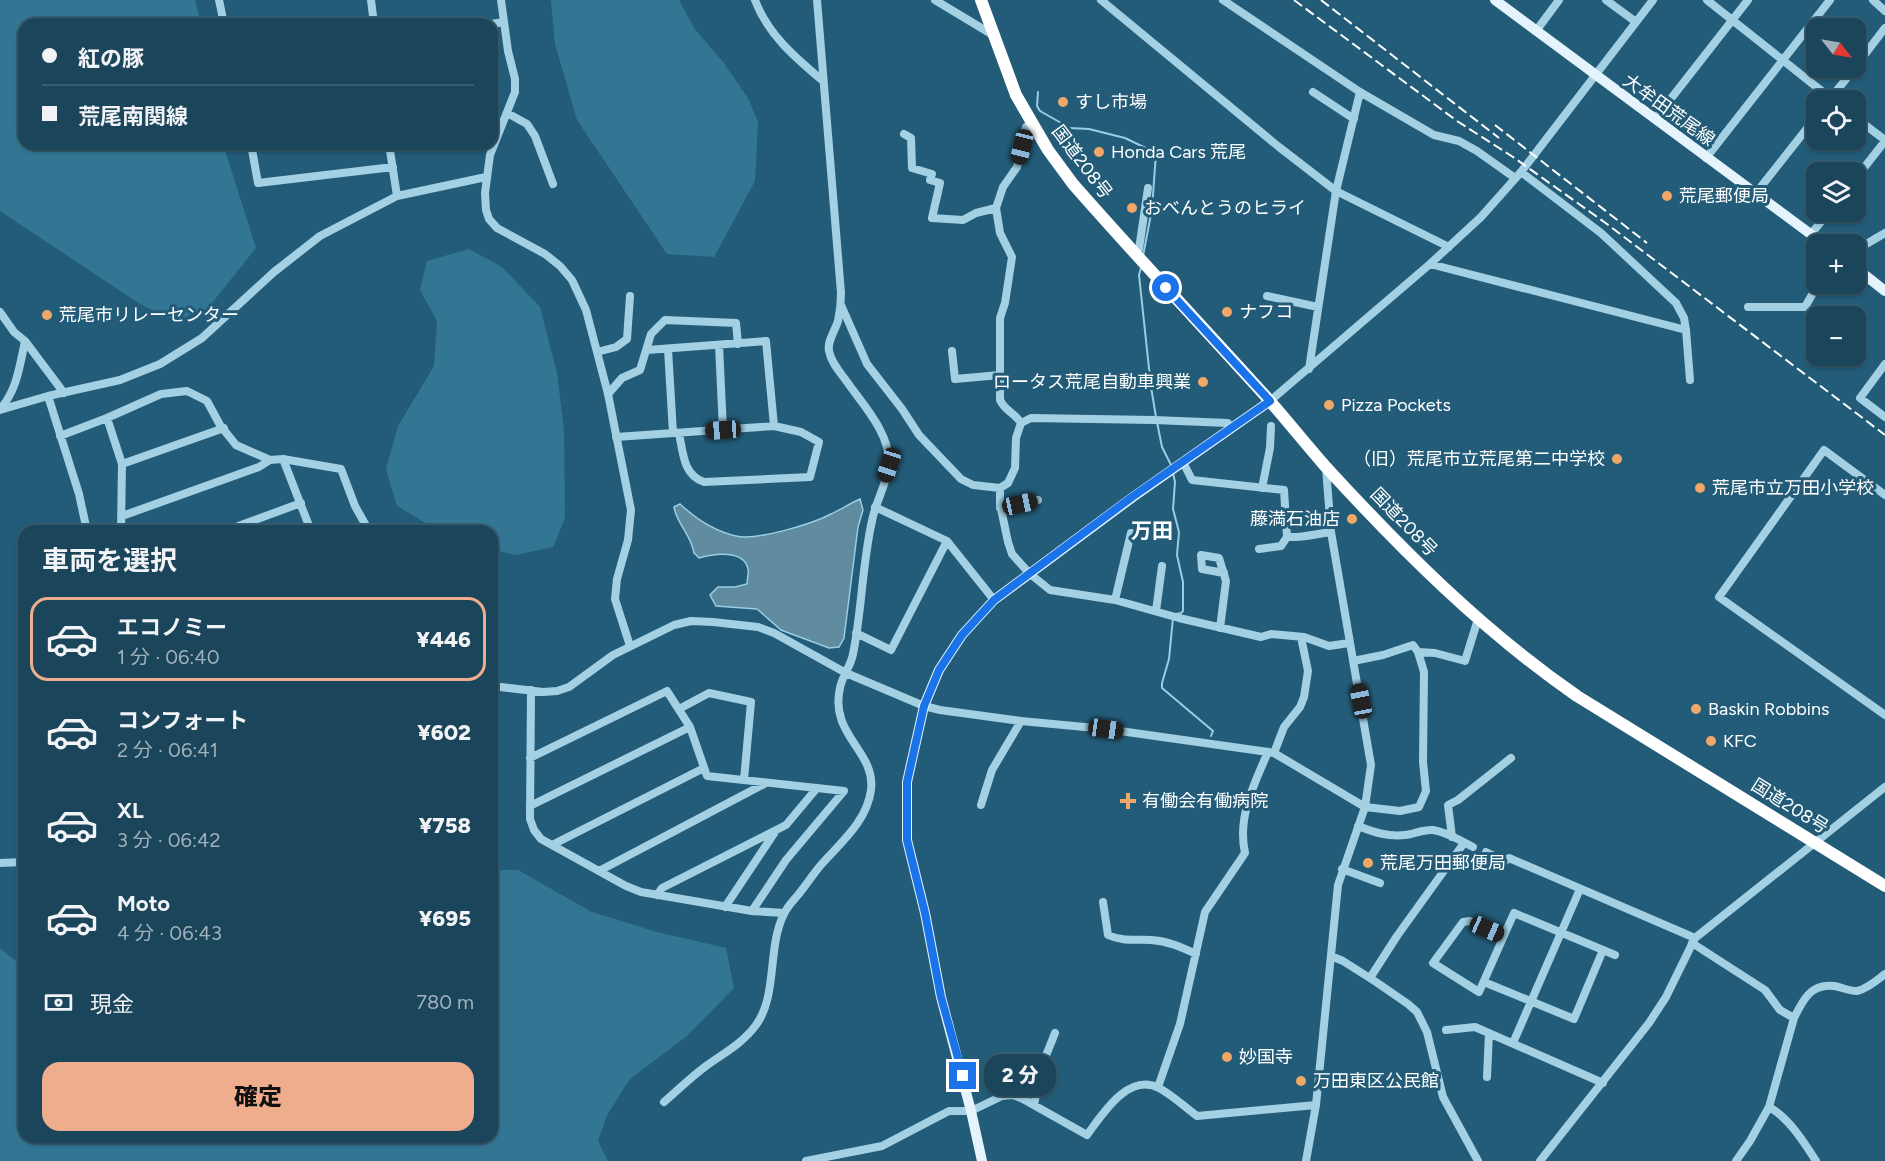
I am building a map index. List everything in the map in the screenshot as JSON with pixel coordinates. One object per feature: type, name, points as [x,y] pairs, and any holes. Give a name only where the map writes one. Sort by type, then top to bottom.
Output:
[{"type":"highway","name":"国道208号","points":[[981,0],[1017,95],[1031,124],[1072,184],[1270,401],[1326,466],[1416,561],[1478,619],[1530,663],[1576,696],[1885,886]]},
{"type":"main road","name":"大牟田荒尾線","points":[[1495,0],[1811,234]]},
{"type":"main road","points":[[1866,276],[1885,291]]},
{"type":"main road","points":[[982,1161],[972,1111],[941,997],[925,913],[907,840],[907,782],[924,706],[939,670],[962,635],[994,600],[1270,401]]},
{"type":"street","points":[[219,0],[224,18]]},
{"type":"street","points":[[371,0],[373,18]]},
{"type":"street","points":[[498,126],[507,113],[515,92],[515,79],[501,0]]},
{"type":"street","points":[[755,0],[773,34],[823,81]]},
{"type":"street","points":[[664,1102],[687,1080],[740,1043],[757,1024],[764,1009],[772,973],[773,949],[784,913],[820,866],[847,838],[865,810],[872,781],[867,764],[841,722],[838,705],[840,687],[853,656],[867,541],[874,507],[889,465],[883,434],[834,364],[828,351],[841,305],[817,0]]},
{"type":"street","points":[[935,0],[993,35]]},
{"type":"street","points":[[1101,0],[1279,147],[1336,191],[1449,247]]},
{"type":"street","points":[[1223,0],[1360,92],[1434,135],[1459,141],[1477,151],[1518,175],[1601,233],[1676,303],[1684,318],[1690,380]]},
{"type":"street","points":[[1536,31],[1559,0]]},
{"type":"street","points":[[1606,0],[1636,22]]},
{"type":"street","points":[[1270,401],[1430,264],[1481,217],[1518,175],[1653,0]]},
{"type":"street","points":[[1707,0],[1818,90]]},
{"type":"street","points":[[1655,119],[1748,0]]},
{"type":"street","points":[[1706,158],[1830,0]]},
{"type":"street","points":[[1873,0],[1885,11]]},
{"type":"street","points":[[498,23],[504,22]]},
{"type":"street","points":[[1866,53],[1885,28]]},
{"type":"street","points":[[1313,92],[1354,118]]},
{"type":"street","points":[[1309,369],[1336,191],[1360,92]]},
{"type":"street","points":[[507,113],[527,124],[535,136],[553,184]]},
{"type":"street","points":[[1021,423],[1017,417],[1004,408],[1000,400],[1000,318],[1005,303],[1012,258],[1000,233],[996,208],[1004,188],[1017,167],[1026,127],[1031,124]]},
{"type":"street","points":[[1866,126],[1885,141],[1866,165]]},
{"type":"street","points":[[1756,193],[1806,130]]},
{"type":"street","points":[[904,134],[913,142],[912,168],[932,174],[930,180],[940,183],[932,218],[963,220],[976,213],[996,208]]},
{"type":"street","points":[[252,150],[258,183],[393,167]]},
{"type":"street","points":[[390,150],[397,196]]},
{"type":"street","points":[[490,150],[486,177],[486,210],[489,219],[497,228],[545,254],[560,266],[572,280],[586,310],[608,394],[631,510],[628,540],[617,579],[615,599],[630,646]]},
{"type":"street","points":[[0,410],[48,396],[120,380],[160,364],[209,332],[274,272],[320,236],[397,196],[486,177]]},
{"type":"street","points":[[1136,256],[1148,188]]},
{"type":"street","points":[[1811,234],[1821,222]]},
{"type":"street","points":[[1866,244],[1885,233]]},
{"type":"street","points":[[1430,264],[1686,330]]},
{"type":"street","points":[[1748,307],[1805,307],[1812,294]]},
{"type":"street","points":[[597,352],[616,347],[627,339],[630,296]]},
{"type":"street","points":[[1267,296],[1318,307]]},
{"type":"street","points":[[841,305],[867,364],[919,435],[961,480],[973,485],[1000,488],[1008,483],[1016,468],[1016,438],[1021,423],[1031,418],[1228,423],[1230,429]]},
{"type":"street","points":[[0,312],[64,393]]},
{"type":"street","points":[[608,394],[622,378],[640,370],[648,350],[651,334],[665,320],[736,323],[738,344]]},
{"type":"street","points":[[0,410],[11,393],[17,377],[24,341]]},
{"type":"street","points":[[648,350],[766,341],[774,426]]},
{"type":"street","points":[[719,345],[723,430]]},
{"type":"street","points":[[616,437],[676,433],[723,430],[774,426],[801,432],[819,442],[810,477],[704,482],[697,480],[688,469],[676,433],[668,349]]},
{"type":"street","points":[[952,351],[955,379],[1000,375]]},
{"type":"street","points":[[1885,364],[1860,398],[1885,417]]},
{"type":"street","points":[[60,436],[161,394],[187,391],[207,401],[220,425],[236,445],[270,460]]},
{"type":"street","points":[[48,396],[79,494],[86,525]]},
{"type":"street","points":[[107,418],[122,464],[121,525]]},
{"type":"street","points":[[1262,488],[1270,448],[1271,426]]},
{"type":"street","points":[[122,464],[224,428]]},
{"type":"street","points":[[1885,495],[1824,450],[1719,597],[1885,715]]},
{"type":"street","points":[[122,516],[259,467],[270,460],[283,459],[341,469],[355,506],[366,525]]},
{"type":"street","points":[[283,459],[309,525]]},
{"type":"street","points":[[1183,462],[1192,480],[1284,490],[1287,537],[1281,546],[1259,549]]},
{"type":"street","points":[[1306,1161],[1316,1106],[1336,896],[1342,869],[1365,807],[1371,765],[1331,532],[1326,466]]},
{"type":"street","points":[[1000,488],[1000,508],[1012,554],[1029,573],[1050,590],[1115,600],[1261,637],[1271,634],[1301,637],[1329,646],[1349,644]]},
{"type":"street","points":[[1000,508],[1038,500]]},
{"type":"street","points":[[241,525],[301,503]]},
{"type":"street","points":[[874,507],[947,541],[994,600]]},
{"type":"street","points":[[1287,537],[1304,538],[1311,534],[1331,532]]},
{"type":"street","points":[[1115,600],[1131,533]]},
{"type":"street","points":[[856,633],[891,650],[947,541]]},
{"type":"street","points":[[1156,611],[1162,566]]},
{"type":"street","points":[[1220,628],[1226,581],[1224,573]]},
{"type":"street","points":[[1418,652],[1435,653],[1465,661],[1478,619]]},
{"type":"street","points":[[498,687],[557,691],[569,687],[613,655],[674,625],[691,621],[758,627],[774,633],[846,673],[924,706],[1021,721],[1106,729],[1271,753],[1365,807],[1400,811],[1419,807],[1426,791],[1423,762],[1424,672],[1418,652],[1413,645],[1383,655],[1353,661]]},
{"type":"street","points":[[1158,1087],[1180,1024],[1205,912],[1245,853],[1242,839],[1250,796],[1284,727],[1304,697],[1308,671],[1301,637]]},
{"type":"street","points":[[531,690],[530,819],[541,839],[626,886],[657,895],[724,907],[784,913]]},
{"type":"street","points":[[530,758],[667,690],[690,727],[707,776],[844,792],[786,860],[752,911]]},
{"type":"street","points":[[679,709],[709,693],[751,702],[744,780]]},
{"type":"street","points":[[981,805],[992,771],[1021,721]]},
{"type":"street","points":[[530,806],[690,727]]},
{"type":"street","points":[[1452,837],[1448,805],[1458,800],[1511,758]]},
{"type":"street","points":[[552,845],[704,768]]},
{"type":"street","points":[[598,871],[767,783]]},
{"type":"street","points":[[1540,1161],[1603,1083],[1666,997],[1694,940],[1885,787]]},
{"type":"street","points":[[657,895],[662,888],[786,825],[817,788]]},
{"type":"street","points":[[1358,826],[1376,833],[1390,835],[1431,830],[1469,845],[1397,936],[1370,978]]},
{"type":"street","points":[[724,907],[777,830]]},
{"type":"street","points":[[1486,852],[1505,861],[1509,858],[1694,940],[1765,990],[1780,1010],[1794,1018]]},
{"type":"street","points":[[0,863],[18,862]]},
{"type":"street","points":[[1342,869],[1380,883]]},
{"type":"street","points":[[1513,1043],[1580,889]]},
{"type":"street","points":[[1103,902],[1108,935],[1119,940],[1173,943],[1196,954]]},
{"type":"street","points":[[1503,936],[1470,921],[1463,922],[1433,963],[1479,992],[1514,913],[1615,955]]},
{"type":"street","points":[[1484,981],[1574,1019],[1603,950]]},
{"type":"street","points":[[1331,956],[1343,961],[1408,1004],[1423,1020],[1443,1097],[1478,1161]]},
{"type":"street","points":[[1736,1161],[1769,1107],[1794,1018],[1804,998],[1813,989],[1824,985],[1858,991],[1885,974]]},
{"type":"street","points":[[1446,1030],[1475,1027],[1603,1083]]},
{"type":"street","points":[[1034,1105],[1041,1068],[1055,1033]]},
{"type":"street","points":[[1487,1077],[1489,1033]]},
{"type":"street","points":[[806,1161],[835,1158],[882,1146],[949,1111],[972,1111],[1002,1096],[1013,1095],[1087,1135],[1116,1099],[1128,1089],[1145,1085],[1158,1087],[1197,1116],[1316,1106]]},
{"type":"street","points":[[1769,1107],[1776,1111],[1803,1141],[1816,1161]]},
{"type":"shaded area","points":[[0,0],[195,0],[200,18],[18,18],[18,150],[225,150],[256,248],[208,308],[175,321],[140,304],[0,211]]},
{"type":"shaded area","points":[[551,0],[679,0],[694,28],[723,62],[748,98],[758,122],[755,181],[714,257],[667,254],[577,120],[555,44]]},
{"type":"shaded area","points":[[469,249],[502,267],[540,307],[557,373],[564,430],[565,518],[553,547],[515,555],[498,551],[498,525],[429,525],[397,506],[386,469],[398,426],[434,366],[437,321],[420,290],[427,261]]},
{"type":"shaded area","points":[[860,499],[863,510],[858,527],[844,638],[839,647],[829,648],[781,630],[757,609],[716,606],[710,595],[718,587],[747,584],[748,571],[745,563],[741,558],[727,554],[699,558],[694,553],[690,539],[674,507],[680,504],[713,528],[745,537],[784,531],[811,522]]},
{"type":"shaded area","points":[[498,870],[518,870],[592,912],[657,932],[726,948],[734,988],[687,1036],[630,1079],[607,1115],[598,1141],[608,1161],[0,1161],[0,948],[18,963],[18,1143],[498,1143]]},
{"type":"waterway","points":[[1038,92],[1037,106],[1040,111],[1070,128],[1089,129],[1125,138],[1156,153],[1152,209],[1143,256]]},
{"type":"waterway","points":[[1141,268],[1139,275],[1156,417]]},
{"type":"waterway","points":[[1157,422],[1162,447],[1171,465]]},
{"type":"waterway","points":[[1173,473],[1175,482],[1173,509],[1179,532],[1177,555],[1183,582],[1183,611],[1176,614]]},
{"type":"waterway","points":[[1173,618],[1169,659],[1162,688],[1213,731],[1211,736]]},
{"type":"railway","points":[[1294,0],[1457,121],[1513,157],[1607,224],[1885,435]]},
{"type":"railway","points":[[1321,0],[1499,138]]},
{"type":"railway","points":[[1495,125],[1647,243]]},
{"type":"place","name":"すし市場","points":[[1063,102]]},
{"type":"place","name":"Honda Cars 荒尾","points":[[1099,152]]},
{"type":"place","name":"荒尾郵便局","points":[[1667,196]]},
{"type":"place","name":"おべんとうのヒライ","points":[[1132,208]]},
{"type":"place","name":"ナフコ","points":[[1227,312]]},
{"type":"place","name":"荒尾市リレーセンター","points":[[47,315]]},
{"type":"place","name":"ロータス荒尾自動車興業","points":[[1203,382]]},
{"type":"place","name":"Pizza Pockets","points":[[1329,405]]},
{"type":"place","name":"（旧）荒尾市立荒尾第二中学校","points":[[1617,459]]},
{"type":"place","name":"荒尾市立万田小学校","points":[[1700,488]]},
{"type":"place","name":"藤満石油店","points":[[1352,519]]},
{"type":"place","name":"Baskin Robbins","points":[[1696,709]]},
{"type":"place","name":"KFC","points":[[1711,741]]},
{"type":"place","name":"有働会有働病院","points":[[1128,801]]},
{"type":"place","name":"荒尾万田郵便局","points":[[1368,863]]},
{"type":"place","name":"妙国寺","points":[[1227,1057]]},
{"type":"place","name":"万田東区公民館","points":[[1301,1081]]},
{"type":"district","name":"万田","points":[[1152,530]]},
{"type":"route","points":[[963,1076],[941,997],[925,913],[907,840],[907,782],[924,706],[939,670],[962,635],[994,600],[1132,497],[1270,401],[1166,288]]}]
